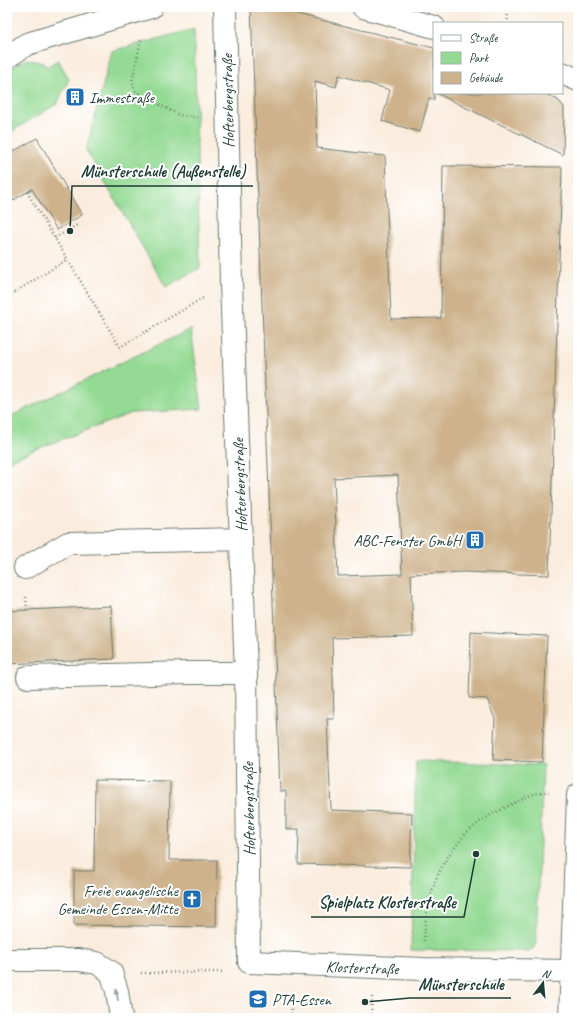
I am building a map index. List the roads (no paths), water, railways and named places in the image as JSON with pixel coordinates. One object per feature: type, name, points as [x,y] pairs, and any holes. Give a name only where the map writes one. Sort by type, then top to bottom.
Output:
[{"type":"street","name":"Hofterbergstraße","points":[[225,7],[231,283],[246,673],[249,962]]},
{"type":"street","points":[[363,7],[433,27]]},
{"type":"street","points":[[7,56],[27,44],[149,8]]},
{"type":"street","points":[[563,73],[578,80]]},
{"type":"street","points":[[25,568],[68,543],[241,539]]},
{"type":"street","points":[[28,677],[246,673]]},
{"type":"street","points":[[570,1018],[574,959],[578,795]]},
{"type":"street","name":"Klosterstraße","points":[[249,962],[423,969],[574,959]]},
{"type":"street","points":[[7,960],[80,960],[97,963],[111,972],[117,991],[121,1018]]},
{"type":"place","name":"Immestraße","points":[[75,97]]},
{"type":"place","name":"Münsterschule (Außenstelle)","points":[[70,231]]},
{"type":"place","name":"ABC-Fenster GmbH","points":[[475,540]]},
{"type":"place","name":"Spielplatz Klosterstraße","points":[[476,854]]},
{"type":"place","name":"Freie evangelische Gemeinde Essen-Mitte","points":[[192,899]]},
{"type":"place","name":"PTA-Essen","points":[[258,999]]},
{"type":"place","name":"Münsterschule","points":[[365,1002]]}]
